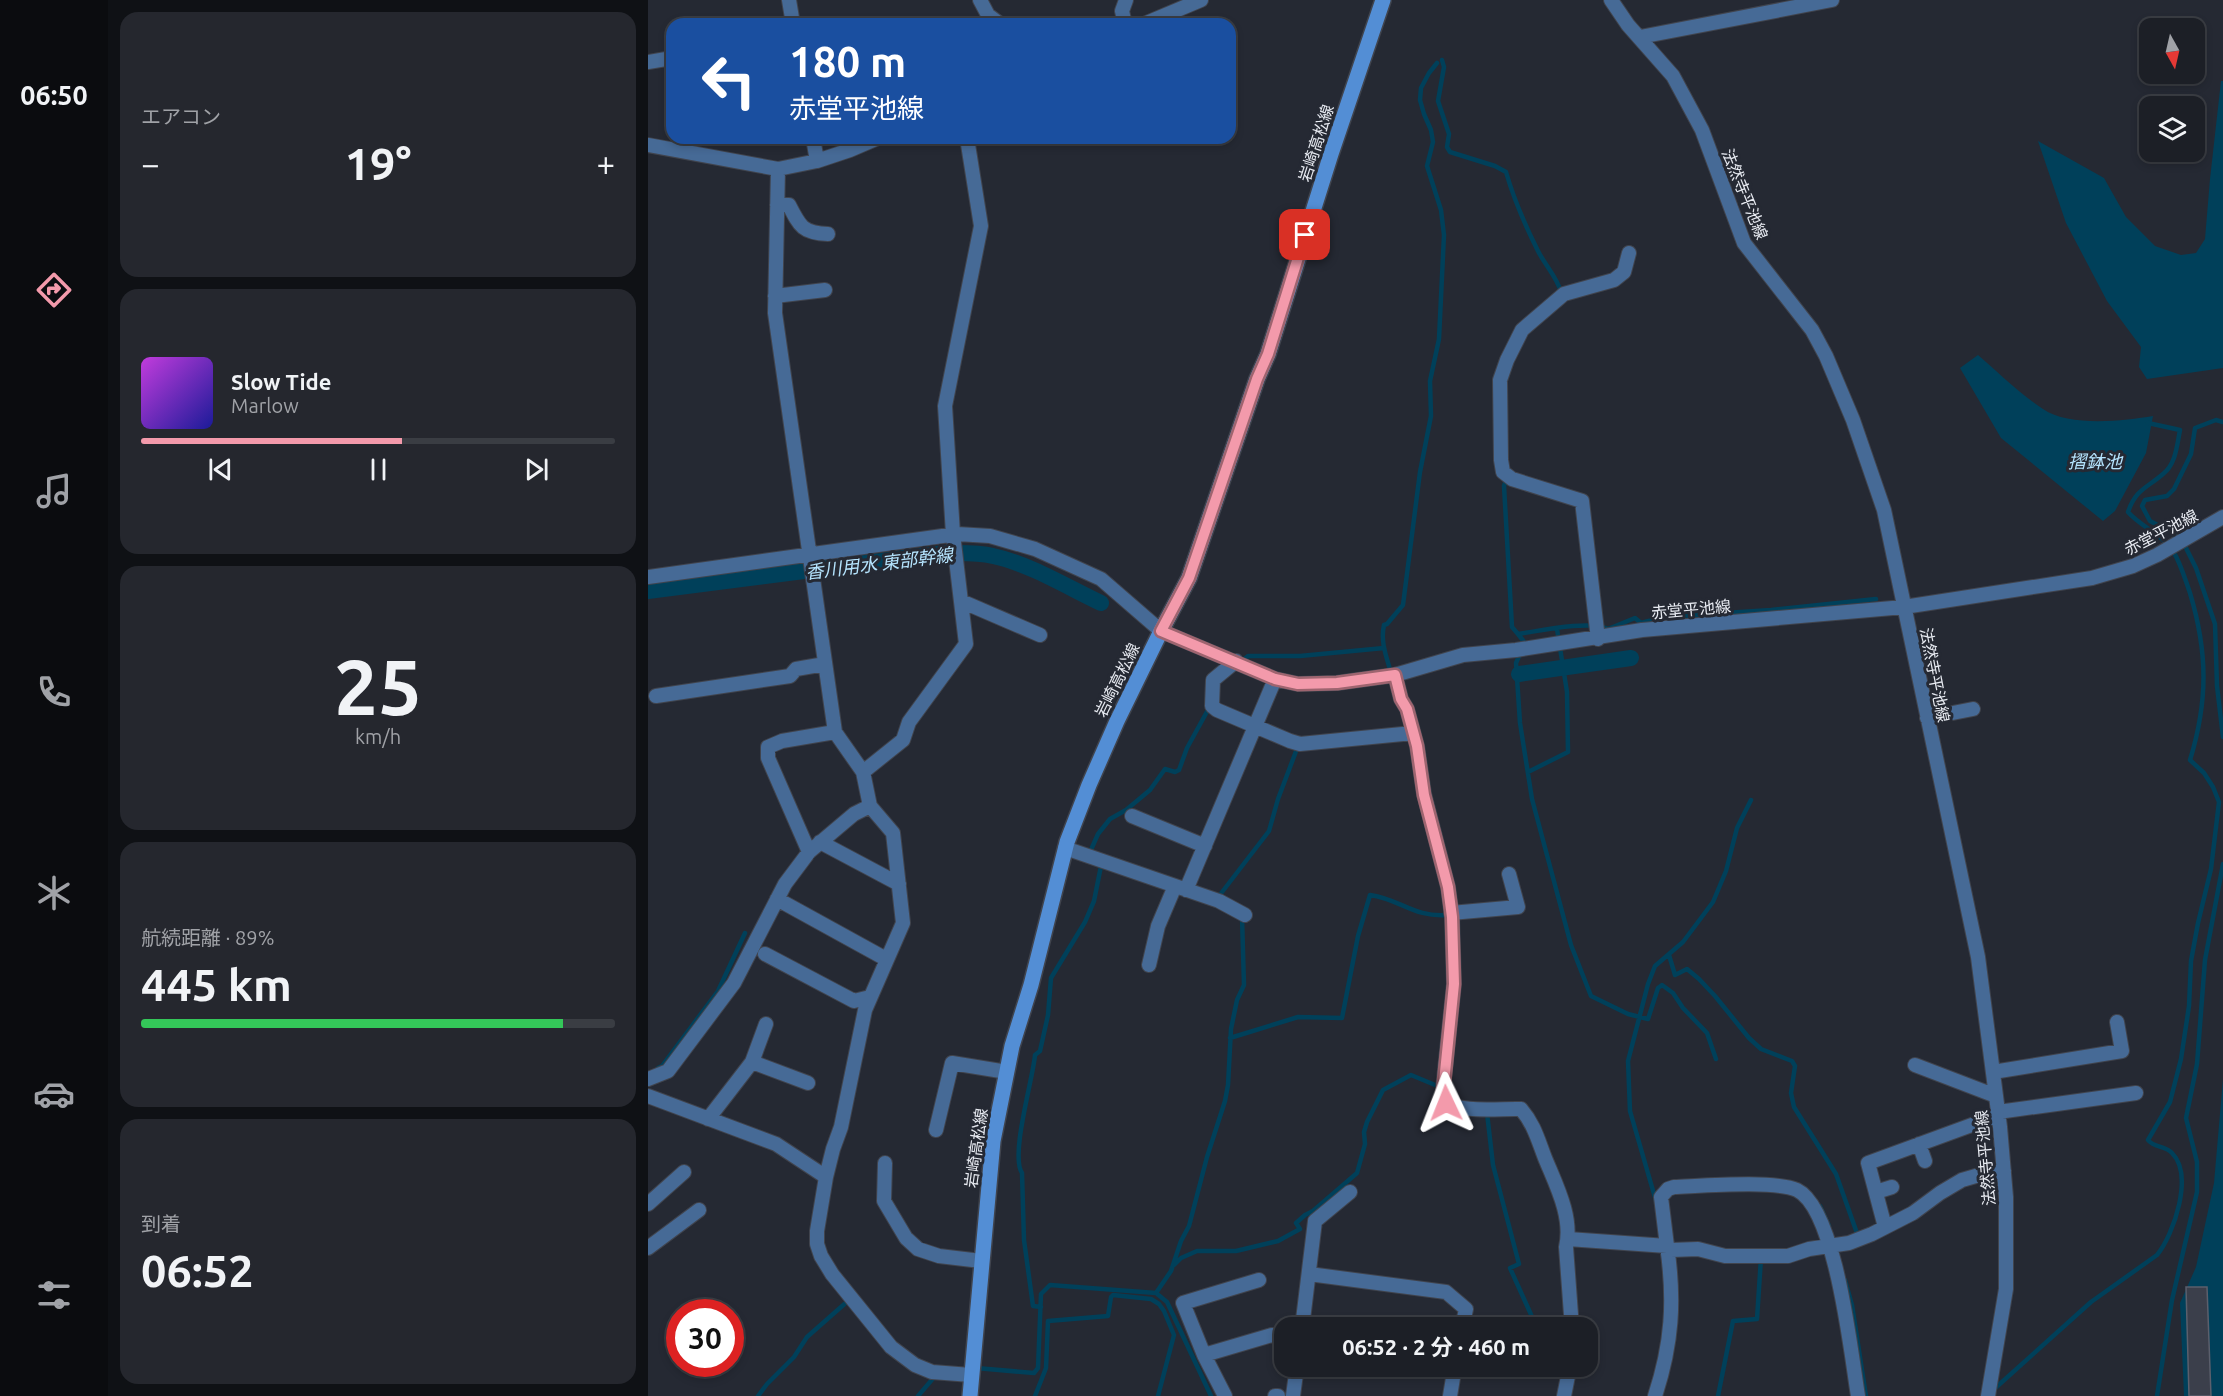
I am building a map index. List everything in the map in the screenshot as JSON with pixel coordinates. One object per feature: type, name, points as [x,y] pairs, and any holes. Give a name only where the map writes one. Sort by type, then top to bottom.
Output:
[{"type":"main road","name":"岩崎高松線","points":[[970,1396],[993,1142],[1007,1072],[1065,848],[1093,774],[1161,631],[1189,578],[1257,379],[1268,354],[1337,134],[1383,0]]},
{"type":"street","points":[[789,0],[792,18]]},
{"type":"street","points":[[980,0],[992,18]]},
{"type":"street","points":[[1124,18],[1122,11],[1126,0]]},
{"type":"street","points":[[1158,18],[1201,0]]},
{"type":"street","name":"法然寺平池線","points":[[1611,0],[1628,25],[1673,76],[1702,130],[1744,243],[1812,330],[1826,356],[1875,480],[1892,541],[1926,718],[1978,957],[1996,1096],[2007,1227],[2006,1289],[1988,1396]]},
{"type":"street","points":[[1640,37],[1832,0]]},
{"type":"street","points":[[648,62],[666,59]]},
{"type":"street","points":[[814,144],[817,161]]},
{"type":"street","points":[[648,145],[778,169],[817,161],[864,144]]},
{"type":"street","points":[[863,772],[903,740],[909,722],[966,644],[955,545],[945,406],[981,226],[968,144]]},
{"type":"street","points":[[778,169],[775,313],[835,732],[863,772],[870,806],[893,833],[903,923],[870,997],[862,1021],[841,1127],[826,1177],[816,1231],[817,1244],[832,1274],[891,1347],[915,1365],[932,1371],[971,1375]]},
{"type":"street","points":[[777,205],[789,205],[800,226],[812,234],[828,234]]},
{"type":"street","points":[[1598,639],[1582,501],[1512,479],[1503,472],[1500,380],[1522,330],[1563,294],[1614,279],[1624,272],[1629,253]]},
{"type":"street","points":[[775,296],[825,290]]},
{"type":"street","name":"赤堂平池線","points":[[648,577],[811,566],[955,545],[990,536],[1035,549],[1101,579],[1161,631],[1275,679],[1298,684],[1337,683],[1395,675],[1463,655],[1598,639],[1684,625],[1904,607],[2092,578],[2112,573],[2157,555],[2223,517]]},
{"type":"street","points":[[961,601],[1040,635]]},
{"type":"street","points":[[1236,662],[1214,680],[1212,706],[1254,726],[1300,744],[1413,733]]},
{"type":"street","points":[[656,696],[790,676],[796,669],[825,664]]},
{"type":"street","points":[[1395,675],[1413,733],[1424,795],[1448,887],[1451,913],[1454,984],[1444,1100],[1449,1105],[1491,1111],[1517,1108],[1523,1111],[1535,1129],[1562,1196],[1568,1239],[1566,1247],[1571,1317]]},
{"type":"street","points":[[1149,965],[1158,926],[1204,846],[1275,679]]},
{"type":"street","points":[[1926,718],[1973,709]]},
{"type":"street","points":[[835,732],[782,741],[768,747],[768,758],[815,847],[899,884]]},
{"type":"street","points":[[648,1079],[668,1071],[734,982],[785,884],[815,847],[854,814],[870,806]]},
{"type":"street","points":[[1132,816],[1204,846]]},
{"type":"street","points":[[1065,848],[1219,901],[1245,915]]},
{"type":"street","points":[[1451,913],[1518,907],[1509,874]]},
{"type":"street","points":[[777,899],[886,959]]},
{"type":"street","points":[[765,954],[854,1001],[870,997]]},
{"type":"street","points":[[1993,1072],[2122,1051],[2117,1022]]},
{"type":"street","points":[[708,1119],[752,1062],[766,1024]]},
{"type":"street","points":[[2070,1045],[2072,1059]]},
{"type":"street","points":[[752,1062],[808,1083]]},
{"type":"street","points":[[936,1130],[952,1063],[1007,1072]]},
{"type":"street","points":[[1915,1065],[1996,1096]]},
{"type":"street","points":[[1885,1227],[1868,1163],[1998,1114],[2136,1093]]},
{"type":"street","points":[[648,1096],[776,1144],[826,1177]]},
{"type":"street","points":[[1919,1144],[1925,1161]]},
{"type":"street","points":[[885,1163],[884,1201],[906,1238],[918,1249],[939,1256],[981,1261]]},
{"type":"street","points":[[1568,1239],[1667,1246],[1671,1250],[1698,1249],[1725,1256],[1788,1256],[1809,1249],[1849,1243],[1913,1213],[1962,1180],[1986,1173],[2004,1171]]},
{"type":"street","points":[[648,1204],[684,1173]]},
{"type":"street","points":[[1655,1396],[1665,1365],[1673,1315],[1672,1281],[1661,1197],[1668,1189],[1674,1187],[1747,1185],[1789,1187],[1800,1191],[1821,1220],[1830,1246],[1844,1306],[1858,1396]]},
{"type":"street","points":[[1876,1192],[1892,1187]]},
{"type":"street","points":[[1303,1317],[1315,1221],[1350,1192]]},
{"type":"street","points":[[648,1248],[699,1210]]},
{"type":"street","points":[[1308,1274],[1446,1292],[1466,1309],[1464,1317]]},
{"type":"street","points":[[1225,1396],[1204,1355],[1183,1303],[1259,1280]]},
{"type":"street","points":[[1204,1355],[1272,1335]]},
{"type":"street","points":[[1293,1396],[1296,1377]]},
{"type":"street","points":[[1450,1396],[1453,1377]]},
{"type":"street","points":[[1564,1396],[1567,1377]]},
{"type":"water","points":[[2221,81],[2223,81],[2223,368],[2147,379],[2139,367],[2141,347],[2107,301],[2066,223],[2038,141],[2104,178],[2126,217],[2155,246],[2181,255],[2196,253],[2205,239]]},
{"type":"water","name":"摺鉢池","points":[[1978,355],[2026,397],[2054,415],[2096,421],[2153,416],[2146,453],[2115,511],[2103,521],[2001,438],[1960,368]]},
{"type":"water","points":[[2223,1079],[2223,1396],[2184,1396],[2180,1303],[2196,1267],[2214,1183]]},
{"type":"building","points":[[2186,1287],[2207,1287],[2211,1396],[2189,1396]]},
{"type":"waterway","points":[[1442,60],[1444,67],[1438,101],[1449,134],[1447,147],[1450,152],[1495,166],[1506,172],[1529,232],[1561,292]]},
{"type":"waterway","points":[[1391,673],[1384,650],[1383,631],[1384,625],[1403,605],[1420,472],[1431,416],[1430,381],[1439,339],[1444,235],[1441,210],[1427,166],[1433,142],[1431,130],[1420,100],[1421,88],[1437,63]]},
{"type":"waterway","points":[[2223,422],[2216,420],[2195,428],[2191,454],[2174,489],[2167,496],[2145,500],[2142,506],[2150,521],[2171,532],[2184,544],[2196,568],[2215,624],[2217,686],[2223,737]]},
{"type":"waterway","points":[[1992,1391],[2091,1302],[2157,1255],[2170,1233],[2179,1204],[2181,1175],[2178,1163],[2169,1150],[2148,1140],[2170,1102],[2181,1059],[2189,1006],[2191,961],[2211,869],[2219,802],[2204,773],[2190,760],[2200,717],[2204,677],[2200,636],[2190,593],[2173,551],[2128,512],[2138,494],[2171,465],[2177,448],[2180,430],[2148,423]]},
{"type":"waterway","points":[[1507,477],[1504,486],[1512,627],[1518,634],[1577,626],[1608,629],[1635,618],[1641,623],[1664,617],[1771,610],[1876,599]]},
{"type":"waterway","name":"香川用水 東部幹線","points":[[648,591],[945,553],[969,553],[993,556],[1021,564],[1101,603]]},
{"type":"waterway","points":[[1528,772],[1568,752],[1567,692],[1557,629]]},
{"type":"waterway","points":[[1518,634],[1525,643],[1516,663],[1520,723],[1532,799],[1571,945],[1591,996],[1628,1014],[1648,1019],[1658,988],[1662,985],[1673,993],[1683,1008],[1707,1033],[1716,1059]]},
{"type":"waterway","points":[[1242,661],[1248,656],[1300,656],[1384,648]]},
{"type":"waterway","name":"香川用水 東部幹線","points":[[1519,674],[1631,658]]},
{"type":"waterway","points":[[1092,854],[1090,852],[1098,834],[1110,819],[1126,810],[1150,790],[1165,769],[1175,772],[1179,770],[1187,748],[1209,708]]},
{"type":"waterway","points":[[1221,897],[1219,896],[1269,831],[1278,799],[1298,746]]},
{"type":"waterway","points":[[1656,1201],[1630,1111],[1628,1061],[1648,984],[1655,966],[1683,942],[1713,902],[1726,871],[1737,828],[1751,800]]},
{"type":"waterway","points":[[1041,1307],[1033,1306],[1024,1240],[1022,1173],[1019,1164],[1020,1134],[1035,1055],[1040,1051],[1048,1015],[1051,978],[1085,922],[1094,901],[1101,866],[1099,863]]},
{"type":"waterway","points":[[2157,1396],[2172,1300],[2197,1192],[2197,1162],[2186,1118],[2197,1064],[2205,960],[2223,864]]},
{"type":"waterway","points":[[1230,1038],[1298,1017],[1342,1018],[1358,936],[1370,895],[1426,914],[1448,915]]},
{"type":"waterway","points":[[1156,1293],[1171,1271],[1181,1241],[1189,1226],[1225,1101],[1231,1029],[1237,1000],[1244,985],[1242,917]]},
{"type":"waterway","points":[[658,1068],[662,1066],[718,991],[745,933]]},
{"type":"waterway","points":[[1669,955],[1675,975],[1687,969],[1715,996],[1749,1038],[1761,1049],[1792,1061],[1795,1066],[1791,1093],[1794,1107],[1836,1174],[1858,1236]]},
{"type":"waterway","points":[[1174,1265],[1181,1258],[1197,1251],[1236,1251],[1278,1241],[1300,1229],[1296,1223],[1357,1173],[1365,1144],[1364,1132],[1367,1122],[1383,1090],[1411,1075],[1440,1087]]},
{"type":"waterway","points":[[1487,1113],[1493,1165],[1519,1264],[1510,1268],[1532,1317]]},
{"type":"waterway","points":[[1820,1206],[1829,1226]]},
{"type":"waterway","points":[[1718,1396],[1733,1321],[1757,1319],[1761,1258]]},
{"type":"waterway","points":[[1845,1280],[1852,1305],[1866,1396]]},
{"type":"waterway","points":[[976,1368],[1034,1373],[1038,1368],[1041,1294],[1050,1285],[1156,1293],[1167,1302],[1211,1396]]},
{"type":"waterway","points":[[1035,1396],[1046,1368],[1048,1321],[1108,1316],[1113,1295],[1151,1299],[1164,1311],[1174,1335],[1158,1396]]},
{"type":"waterway","points":[[758,1396],[794,1357],[807,1337],[849,1300]]},
{"type":"waterway","points":[[918,1396],[936,1375]]},
{"type":"route","points":[[1305,235],[1268,354],[1257,379],[1189,578],[1161,631],[1275,679],[1298,684],[1337,683],[1395,675],[1417,746],[1424,795],[1448,887],[1452,917],[1454,984],[1443,1092],[1446,1103]]}]
